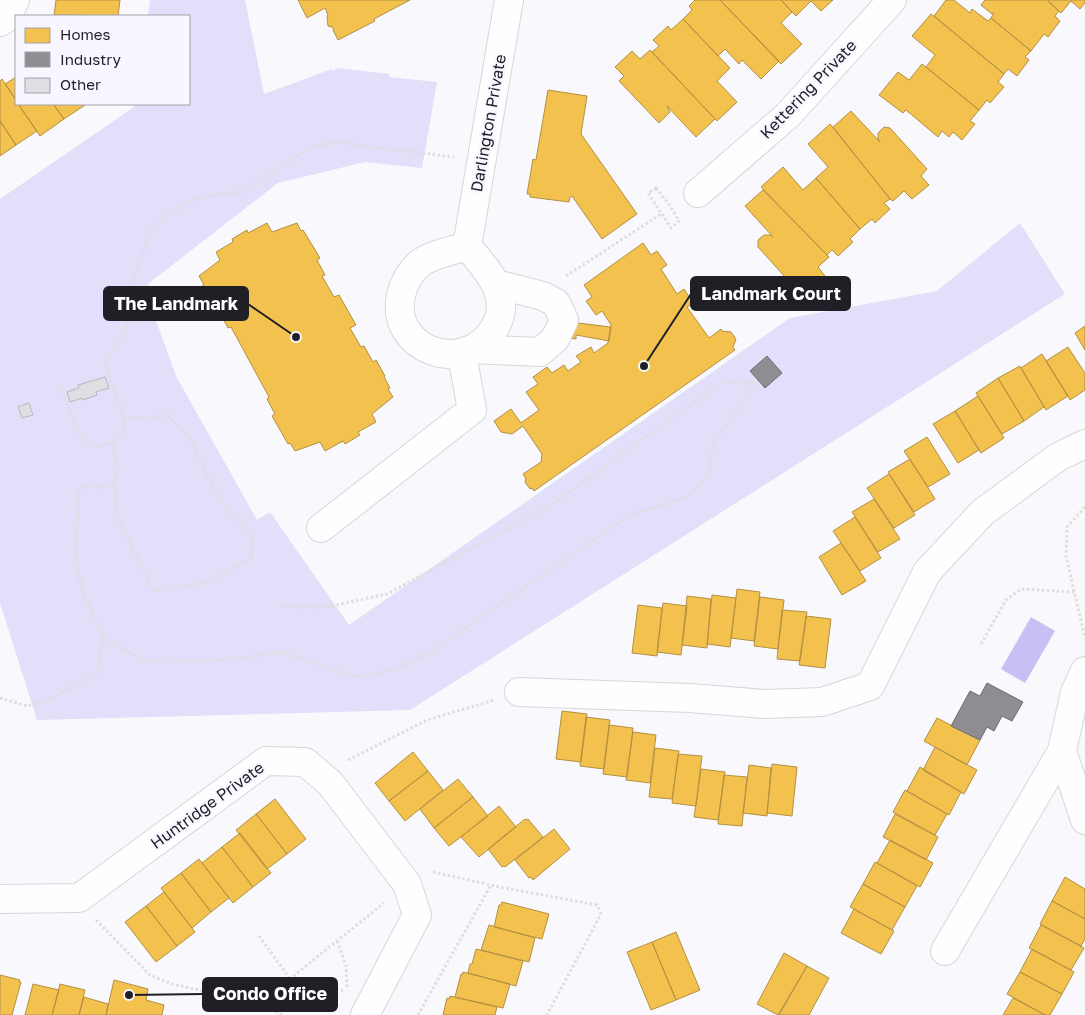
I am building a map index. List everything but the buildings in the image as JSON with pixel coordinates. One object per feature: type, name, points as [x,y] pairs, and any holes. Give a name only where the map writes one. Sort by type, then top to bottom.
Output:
[{"type":"street","points":[[0,22],[6,18],[15,0]]},
{"type":"street","name":"Darlington Private","points":[[467,246],[509,0]]},
{"type":"street","name":"Kettering Private","points":[[698,193],[788,115],[892,0]]},
{"type":"street","points":[[467,351],[488,338],[498,321],[501,302],[496,284],[490,273],[467,246],[432,257],[421,263],[408,276],[402,288],[400,312],[404,324],[419,345],[430,351],[442,354],[467,351],[540,352],[555,339],[564,320],[556,303],[543,296],[496,284]]},
{"type":"street","points":[[321,528],[472,410],[467,351]]},
{"type":"street","points":[[519,692],[690,698],[765,704],[822,702],[870,686],[927,572],[983,512],[1058,457],[1085,444]]},
{"type":"street","points":[[945,950],[1062,751],[1075,692],[1085,671]]},
{"type":"street","points":[[1062,751],[1085,820]]},
{"type":"street","name":"Huntridge Private","points":[[78,898],[266,761],[305,762],[330,782],[407,884],[417,915],[368,1009]]},
{"type":"street","points":[[0,899],[78,898]]},
{"type":"path","points":[[61,389],[80,436],[92,448],[104,446],[120,438],[125,425],[124,418],[105,363],[124,332],[131,308],[131,283],[151,231],[161,219],[198,198],[224,193],[243,192],[309,148],[334,142],[426,153]]},
{"type":"path","points":[[656,188],[679,221],[671,228],[661,214],[648,193],[656,188]]},
{"type":"path","points":[[543,296],[571,272],[661,214]]},
{"type":"path","points":[[102,637],[144,661],[217,661],[281,652],[360,678],[397,668],[429,653],[630,515],[687,497],[709,476],[713,444],[751,389],[753,382],[724,381],[551,505],[387,594],[327,607],[279,607]]},
{"type":"path","points":[[112,443],[115,452],[116,487],[114,511],[154,591],[204,583],[250,559],[254,541],[216,494],[190,439],[168,416],[124,418]]},
{"type":"path","points":[[0,698],[27,706],[46,701],[97,674],[102,637],[81,588],[76,556],[78,487],[116,487]]},
{"type":"path","points":[[1085,507],[1067,527],[1066,556],[1085,638]]},
{"type":"path","points":[[981,644],[1006,600],[1020,590],[1075,592]]},
{"type":"path","points":[[320,774],[427,720],[519,692]]},
{"type":"path","points":[[262,1004],[407,884],[430,871],[597,905],[601,914],[547,1015]]},
{"type":"path","points":[[418,1015],[491,884]]},
{"type":"path","points":[[78,898],[150,975],[172,984],[262,1004],[282,1015]]},
{"type":"path","points":[[259,936],[290,979],[357,994],[368,1009]]},
{"type":"path","points":[[337,941],[346,965],[347,991]]},
{"type":"shaded area","points":[[150,0],[245,0],[264,94],[337,68],[389,74],[389,77],[437,82],[422,168],[365,162],[278,183],[148,284],[152,309],[176,376],[257,520],[270,512],[349,625],[790,318],[937,291],[1020,223],[1065,294],[410,710],[37,720],[0,603],[0,199],[135,105],[190,105],[190,15],[148,15]]},
{"type":"shaded area","points":[[1031,617],[1055,631],[1025,683],[1001,669]]},
{"type":"place","name":"The Landmark","points":[[296,337]]},
{"type":"place","name":"Landmark Court","points":[[644,366]]},
{"type":"place","name":"Condo Office","points":[[129,995]]}]
